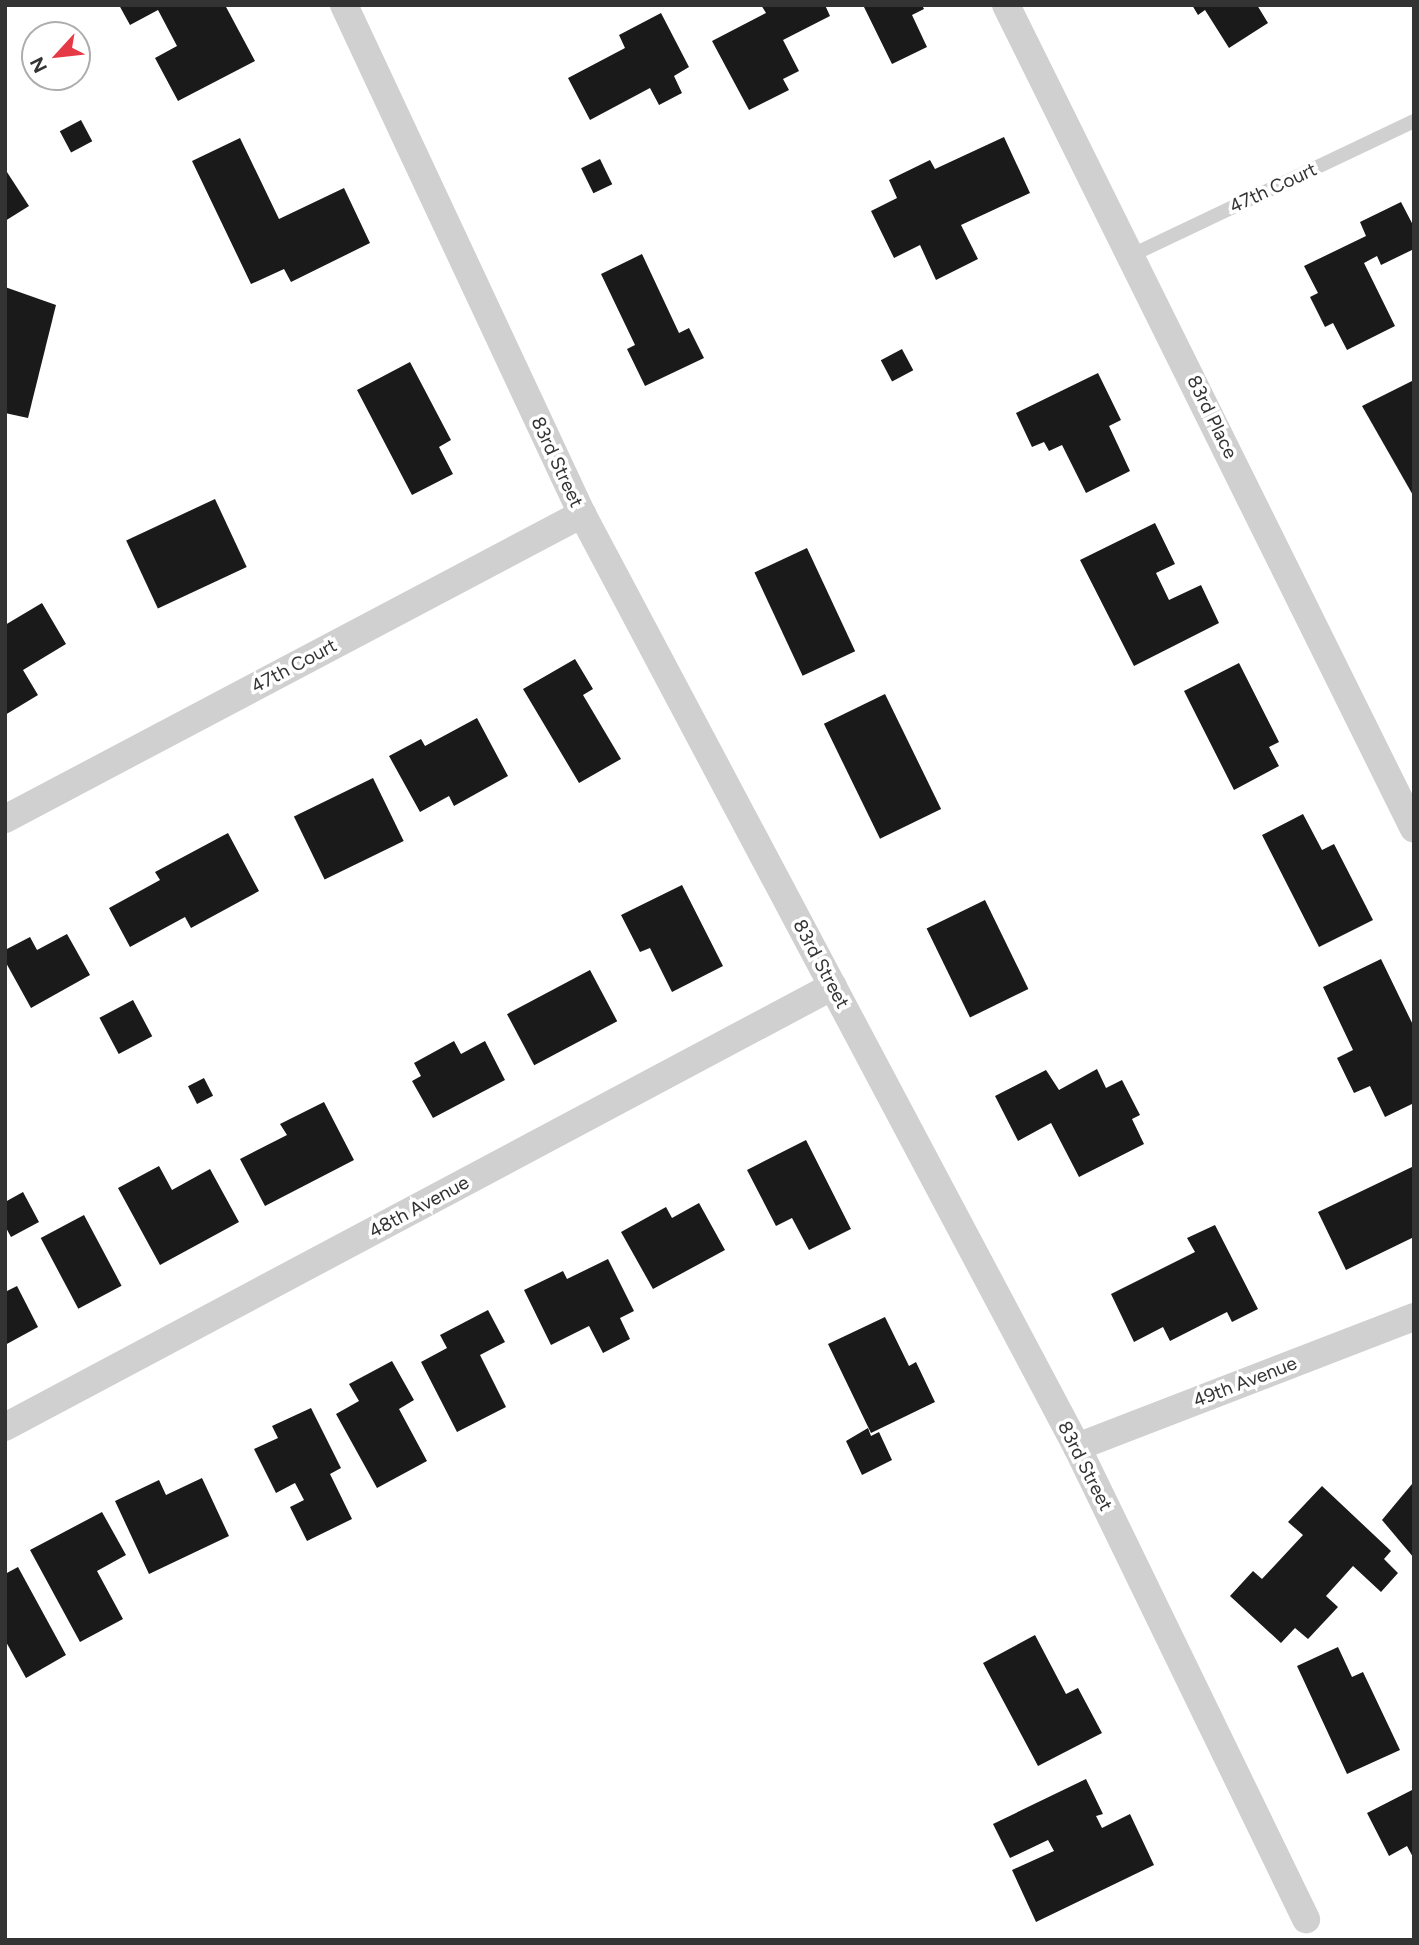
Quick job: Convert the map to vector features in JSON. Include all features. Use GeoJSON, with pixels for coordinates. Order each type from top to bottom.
{"type":"FeatureCollection","features":[{"type":"Feature","properties":{"kind":"street","name":"83rd Street"},"geometry":{"type":"LineString","coordinates":[[344,5],[582,514],[1077,1447],[1307,1919]]}},
{"type":"Feature","properties":{"kind":"street","name":"83rd Place"},"geometry":{"type":"LineString","coordinates":[[1006,5],[1414,829]]}},
{"type":"Feature","properties":{"kind":"street","name":"47th Court"},"geometry":{"type":"LineString","coordinates":[[5,819],[582,514]]}},
{"type":"Feature","properties":{"kind":"street","name":"48th Avenue"},"geometry":{"type":"LineString","coordinates":[[5,1427],[833,986]]}},
{"type":"Feature","properties":{"kind":"street","name":"49th Avenue"},"geometry":{"type":"LineString","coordinates":[[1077,1447],[1414,1317]]}},
{"type":"Feature","properties":{"kind":"lane","name":"47th Court"},"geometry":{"type":"LineString","coordinates":[[1132,255],[1414,121]]}},
{"type":"Feature","properties":{"kind":"building"},"geometry":{"type":"Polygon","coordinates":[[[119,5],[225,5],[255,61],[178,101],[155,58],[177,46],[158,10],[130,25],[119,5]]]}},
{"type":"Feature","properties":{"kind":"building"},"geometry":{"type":"Polygon","coordinates":[[[761,5],[825,5],[830,16],[783,40],[799,71],[783,79],[789,90],[749,110],[712,41],[766,13],[761,5]]]}},
{"type":"Feature","properties":{"kind":"building"},"geometry":{"type":"Polygon","coordinates":[[[863,5],[922,5],[924,9],[912,15],[927,47],[892,64],[863,5]]]}},
{"type":"Feature","properties":{"kind":"building"},"geometry":{"type":"Polygon","coordinates":[[[1192,5],[1257,5],[1268,23],[1229,48],[1205,10],[1198,15],[1192,5]]]}},
{"type":"Feature","properties":{"kind":"building"},"geometry":{"type":"Polygon","coordinates":[[[661,13],[689,67],[674,76],[682,93],[659,105],[650,88],[590,120],[568,78],[625,48],[619,35],[661,13]]]}},
{"type":"Feature","properties":{"kind":"building"},"geometry":{"type":"Polygon","coordinates":[[[81,120],[92,141],[71,152],[60,131],[81,120]]]}},
{"type":"Feature","properties":{"kind":"building"},"geometry":{"type":"Polygon","coordinates":[[[1004,137],[1030,193],[961,225],[978,259],[936,280],[920,245],[894,258],[871,211],[897,198],[889,180],[930,160],[935,169],[1004,137]]]}},
{"type":"Feature","properties":{"kind":"building"},"geometry":{"type":"Polygon","coordinates":[[[240,138],[279,219],[344,188],[370,243],[291,282],[284,269],[251,284],[192,161],[240,138]]]}},
{"type":"Feature","properties":{"kind":"building"},"geometry":{"type":"Polygon","coordinates":[[[600,159],[612,184],[593,193],[581,168],[600,159]]]}},
{"type":"Feature","properties":{"kind":"building"},"geometry":{"type":"Polygon","coordinates":[[[5,169],[29,206],[5,221],[5,169]]]}},
{"type":"Feature","properties":{"kind":"building"},"geometry":{"type":"Polygon","coordinates":[[[1401,202],[1414,227],[1414,249],[1381,265],[1377,256],[1364,263],[1395,326],[1347,350],[1333,323],[1325,327],[1310,297],[1318,293],[1304,266],[1366,236],[1360,222],[1401,202]]]}},
{"type":"Feature","properties":{"kind":"building"},"geometry":{"type":"Polygon","coordinates":[[[642,254],[679,333],[689,328],[704,358],[645,386],[627,349],[635,345],[601,274],[642,254]]]}},
{"type":"Feature","properties":{"kind":"building"},"geometry":{"type":"Polygon","coordinates":[[[5,287],[56,305],[28,418],[5,413],[5,287]]]}},
{"type":"Feature","properties":{"kind":"building"},"geometry":{"type":"Polygon","coordinates":[[[902,349],[913,370],[892,381],[881,360],[902,349]]]}},
{"type":"Feature","properties":{"kind":"building"},"geometry":{"type":"Polygon","coordinates":[[[410,362],[451,440],[439,447],[453,474],[412,495],[357,390],[410,362]]]}},
{"type":"Feature","properties":{"kind":"building"},"geometry":{"type":"Polygon","coordinates":[[[1098,373],[1121,420],[1109,426],[1130,471],[1086,493],[1062,445],[1049,451],[1044,442],[1032,447],[1016,413],[1098,373]]]}},
{"type":"Feature","properties":{"kind":"building"},"geometry":{"type":"Polygon","coordinates":[[[1414,380],[1414,497],[1362,406],[1414,380]]]}},
{"type":"Feature","properties":{"kind":"building"},"geometry":{"type":"Polygon","coordinates":[[[215,499],[247,567],[158,608],[126,540],[215,499]]]}},
{"type":"Feature","properties":{"kind":"building"},"geometry":{"type":"Polygon","coordinates":[[[1155,523],[1175,564],[1156,573],[1169,600],[1201,585],[1219,623],[1134,666],[1080,560],[1155,523]]]}},
{"type":"Feature","properties":{"kind":"building"},"geometry":{"type":"Polygon","coordinates":[[[807,548],[855,651],[803,676],[754,573],[807,548]]]}},
{"type":"Feature","properties":{"kind":"building"},"geometry":{"type":"Polygon","coordinates":[[[42,603],[66,644],[23,670],[38,695],[5,715],[5,625],[42,603]]]}},
{"type":"Feature","properties":{"kind":"building"},"geometry":{"type":"Polygon","coordinates":[[[575,659],[593,689],[583,695],[621,759],[579,783],[523,689],[575,659]]]}},
{"type":"Feature","properties":{"kind":"building"},"geometry":{"type":"Polygon","coordinates":[[[1239,663],[1279,742],[1269,747],[1279,766],[1234,790],[1184,691],[1239,663]]]}},
{"type":"Feature","properties":{"kind":"building"},"geometry":{"type":"Polygon","coordinates":[[[885,694],[941,809],[880,839],[824,724],[885,694]]]}},
{"type":"Feature","properties":{"kind":"building"},"geometry":{"type":"Polygon","coordinates":[[[477,718],[508,776],[454,806],[449,796],[420,812],[389,756],[421,739],[425,746],[477,718]]]}},
{"type":"Feature","properties":{"kind":"building"},"geometry":{"type":"Polygon","coordinates":[[[373,778],[404,841],[325,879],[294,817],[373,778]]]}},
{"type":"Feature","properties":{"kind":"building"},"geometry":{"type":"Polygon","coordinates":[[[1303,814],[1322,850],[1334,844],[1373,920],[1319,947],[1262,835],[1303,814]]]}},
{"type":"Feature","properties":{"kind":"building"},"geometry":{"type":"Polygon","coordinates":[[[228,833],[259,891],[191,928],[185,917],[130,947],[109,908],[160,880],[155,872],[228,833]]]}},
{"type":"Feature","properties":{"kind":"building"},"geometry":{"type":"Polygon","coordinates":[[[682,885],[723,966],[672,992],[650,948],[640,952],[621,915],[682,885]]]}},
{"type":"Feature","properties":{"kind":"building"},"geometry":{"type":"Polygon","coordinates":[[[985,900],[1028,989],[970,1017],[927,928],[985,900]]]}},
{"type":"Feature","properties":{"kind":"building"},"geometry":{"type":"Polygon","coordinates":[[[67,934],[90,975],[31,1008],[5,961],[5,950],[30,937],[37,950],[67,934]]]}},
{"type":"Feature","properties":{"kind":"building"},"geometry":{"type":"Polygon","coordinates":[[[1381,959],[1414,1027],[1414,1103],[1385,1117],[1370,1086],[1354,1093],[1337,1058],[1353,1050],[1323,987],[1381,959]]]}},
{"type":"Feature","properties":{"kind":"building"},"geometry":{"type":"Polygon","coordinates":[[[590,970],[617,1021],[534,1065],[507,1014],[590,970]]]}},
{"type":"Feature","properties":{"kind":"building"},"geometry":{"type":"Polygon","coordinates":[[[133,1000],[152,1036],[119,1054],[99,1018],[133,1000]]]}},
{"type":"Feature","properties":{"kind":"building"},"geometry":{"type":"Polygon","coordinates":[[[454,1041],[461,1054],[485,1041],[505,1080],[433,1118],[412,1081],[421,1076],[414,1063],[454,1041]]]}},
{"type":"Feature","properties":{"kind":"building"},"geometry":{"type":"Polygon","coordinates":[[[1097,1069],[1106,1088],[1122,1080],[1140,1115],[1132,1119],[1144,1144],[1079,1177],[1051,1123],[1018,1141],[995,1096],[1046,1070],[1059,1090],[1097,1069]]]}},
{"type":"Feature","properties":{"kind":"building"},"geometry":{"type":"Polygon","coordinates":[[[204,1078],[213,1096],[197,1104],[188,1086],[204,1078]]]}},
{"type":"Feature","properties":{"kind":"building"},"geometry":{"type":"Polygon","coordinates":[[[324,1102],[354,1160],[265,1206],[240,1159],[287,1135],[280,1124],[324,1102]]]}},
{"type":"Feature","properties":{"kind":"building"},"geometry":{"type":"Polygon","coordinates":[[[806,1140],[851,1229],[809,1250],[792,1218],[776,1226],[747,1170],[806,1140]]]}},
{"type":"Feature","properties":{"kind":"building"},"geometry":{"type":"Polygon","coordinates":[[[159,1166],[172,1190],[210,1169],[239,1222],[160,1265],[118,1188],[159,1166]]]}},
{"type":"Feature","properties":{"kind":"building"},"geometry":{"type":"Polygon","coordinates":[[[1414,1166],[1414,1237],[1346,1270],[1318,1212],[1414,1166]]]}},
{"type":"Feature","properties":{"kind":"building"},"geometry":{"type":"Polygon","coordinates":[[[23,1192],[39,1222],[11,1237],[5,1226],[5,1202],[23,1192]]]}},
{"type":"Feature","properties":{"kind":"building"},"geometry":{"type":"Polygon","coordinates":[[[699,1203],[725,1250],[653,1289],[621,1232],[666,1207],[672,1218],[699,1203]]]}},
{"type":"Feature","properties":{"kind":"building"},"geometry":{"type":"Polygon","coordinates":[[[84,1215],[122,1286],[78,1309],[41,1238],[84,1215]]]}},
{"type":"Feature","properties":{"kind":"building"},"geometry":{"type":"Polygon","coordinates":[[[1215,1225],[1258,1309],[1232,1322],[1227,1312],[1170,1341],[1163,1327],[1134,1342],[1111,1294],[1195,1252],[1187,1238],[1215,1225]]]}},
{"type":"Feature","properties":{"kind":"building"},"geometry":{"type":"Polygon","coordinates":[[[608,1259],[634,1311],[620,1318],[630,1339],[603,1353],[589,1326],[551,1345],[524,1290],[563,1271],[567,1279],[608,1259]]]}},
{"type":"Feature","properties":{"kind":"building"},"geometry":{"type":"Polygon","coordinates":[[[17,1286],[38,1327],[5,1345],[5,1292],[17,1286]]]}},
{"type":"Feature","properties":{"kind":"building"},"geometry":{"type":"Polygon","coordinates":[[[488,1310],[505,1342],[480,1355],[506,1407],[457,1432],[421,1362],[447,1348],[440,1335],[488,1310]]]}},
{"type":"Feature","properties":{"kind":"building"},"geometry":{"type":"Polygon","coordinates":[[[885,1317],[909,1366],[916,1362],[935,1402],[871,1433],[828,1344],[885,1317]]]}},
{"type":"Feature","properties":{"kind":"building"},"geometry":{"type":"Polygon","coordinates":[[[392,1361],[414,1400],[399,1409],[427,1461],[377,1488],[336,1414],[359,1401],[349,1384],[392,1361]]]}},
{"type":"Feature","properties":{"kind":"building"},"geometry":{"type":"Polygon","coordinates":[[[311,1408],[341,1468],[330,1474],[352,1519],[307,1541],[290,1507],[304,1500],[295,1483],[276,1493],[254,1449],[278,1438],[272,1426],[311,1408]]]}},
{"type":"Feature","properties":{"kind":"building"},"geometry":{"type":"Polygon","coordinates":[[[868,1428],[871,1436],[879,1432],[892,1460],[862,1475],[846,1441],[868,1428]]]}},
{"type":"Feature","properties":{"kind":"building"},"geometry":{"type":"Polygon","coordinates":[[[202,1478],[229,1536],[149,1574],[115,1501],[159,1480],[166,1495],[202,1478]]]}},
{"type":"Feature","properties":{"kind":"building"},"geometry":{"type":"Polygon","coordinates":[[[1412,1484],[1414,1486],[1414,1558],[1382,1520],[1412,1484]]]}},
{"type":"Feature","properties":{"kind":"building"},"geometry":{"type":"Polygon","coordinates":[[[1322,1486],[1391,1551],[1384,1559],[1398,1573],[1381,1592],[1353,1566],[1326,1596],[1338,1607],[1308,1639],[1295,1628],[1281,1643],[1230,1596],[1253,1571],[1262,1579],[1303,1535],[1288,1522],[1322,1486]]]}},
{"type":"Feature","properties":{"kind":"building"},"geometry":{"type":"Polygon","coordinates":[[[102,1512],[126,1555],[97,1571],[123,1619],[80,1642],[30,1550],[102,1512]]]}},
{"type":"Feature","properties":{"kind":"building"},"geometry":{"type":"Polygon","coordinates":[[[18,1567],[66,1655],[26,1678],[5,1640],[5,1574],[18,1567]]]}},
{"type":"Feature","properties":{"kind":"building"},"geometry":{"type":"Polygon","coordinates":[[[1035,1635],[1066,1694],[1078,1688],[1102,1733],[1038,1766],[983,1663],[1035,1635]]]}},
{"type":"Feature","properties":{"kind":"building"},"geometry":{"type":"Polygon","coordinates":[[[1338,1647],[1352,1677],[1363,1672],[1400,1750],[1347,1774],[1297,1666],[1338,1647]]]}},
{"type":"Feature","properties":{"kind":"building"},"geometry":{"type":"Polygon","coordinates":[[[1086,1779],[1103,1814],[1096,1816],[1102,1828],[1130,1814],[1154,1865],[1036,1922],[1012,1870],[1054,1851],[1048,1840],[1010,1858],[993,1824],[1086,1779]]]}},
{"type":"Feature","properties":{"kind":"building"},"geometry":{"type":"Polygon","coordinates":[[[1414,1789],[1414,1859],[1407,1846],[1389,1856],[1367,1813],[1414,1789]]]}}]}
